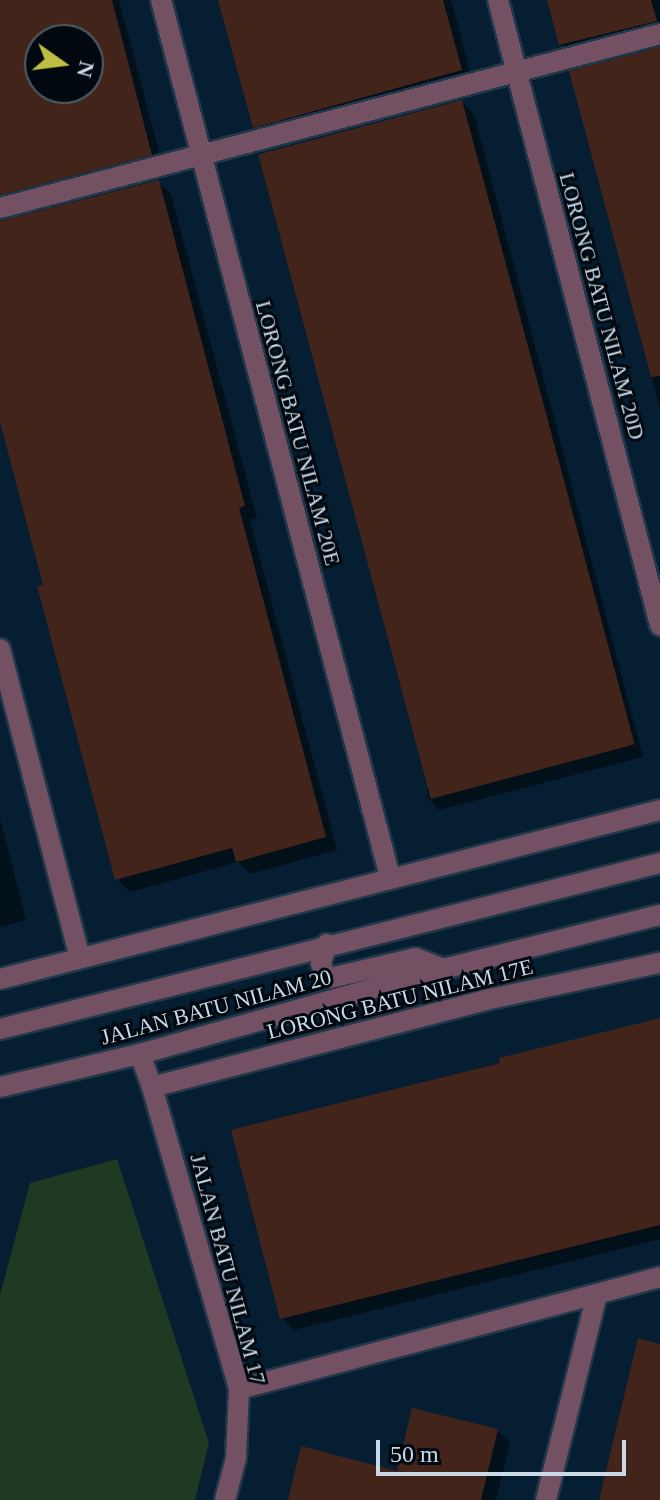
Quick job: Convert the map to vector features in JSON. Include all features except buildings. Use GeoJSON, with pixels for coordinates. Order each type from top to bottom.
{"type":"FeatureCollection","features":[{"type":"Feature","properties":{"kind":"street","name":"LORONG BATU NILAM 20E"},"geometry":{"type":"LineString","coordinates":[[161,0],[390,877]]}},
{"type":"Feature","properties":{"kind":"street","name":"LORONG BATU NILAM 20D"},"geometry":{"type":"LineString","coordinates":[[498,0],[660,625]]}},
{"type":"Feature","properties":{"kind":"street"},"geometry":{"type":"LineString","coordinates":[[0,208],[660,34]]}},
{"type":"Feature","properties":{"kind":"street"},"geometry":{"type":"LineString","coordinates":[[0,649],[80,958]]}},
{"type":"Feature","properties":{"kind":"street"},"geometry":{"type":"LineString","coordinates":[[0,979],[660,810]]}},
{"type":"Feature","properties":{"kind":"street","name":"JALAN BATU NILAM 20"},"geometry":{"type":"LineString","coordinates":[[0,1029],[327,944],[660,863]]}},
{"type":"Feature","properties":{"kind":"street","name":"JALAN BATU NILAM 20"},"geometry":{"type":"LineString","coordinates":[[0,1087],[140,1054],[443,969],[660,915]]}},
{"type":"Feature","properties":{"kind":"street","name":"JALAN BATU NILAM 20"},"geometry":{"type":"LineString","coordinates":[[327,944],[321,963],[323,972],[330,978],[416,958],[443,969]]}},
{"type":"Feature","properties":{"kind":"street","name":"LORONG BATU NILAM 17E"},"geometry":{"type":"LineString","coordinates":[[152,1087],[490,999],[660,963]]}},
{"type":"Feature","properties":{"kind":"street","name":"JALAN BATU NILAM 17"},"geometry":{"type":"LineString","coordinates":[[140,1054],[239,1389],[236,1458],[225,1500]]}},
{"type":"Feature","properties":{"kind":"street"},"geometry":{"type":"LineString","coordinates":[[239,1389],[660,1277]]}},
{"type":"Feature","properties":{"kind":"street"},"geometry":{"type":"LineString","coordinates":[[546,1500],[597,1294]]}},
{"type":"Feature","properties":{"kind":"green space"},"geometry":{"type":"Polygon","coordinates":[[[117,1159],[209,1443],[195,1500],[0,1500],[0,1295],[30,1183],[117,1159]]]}}]}
